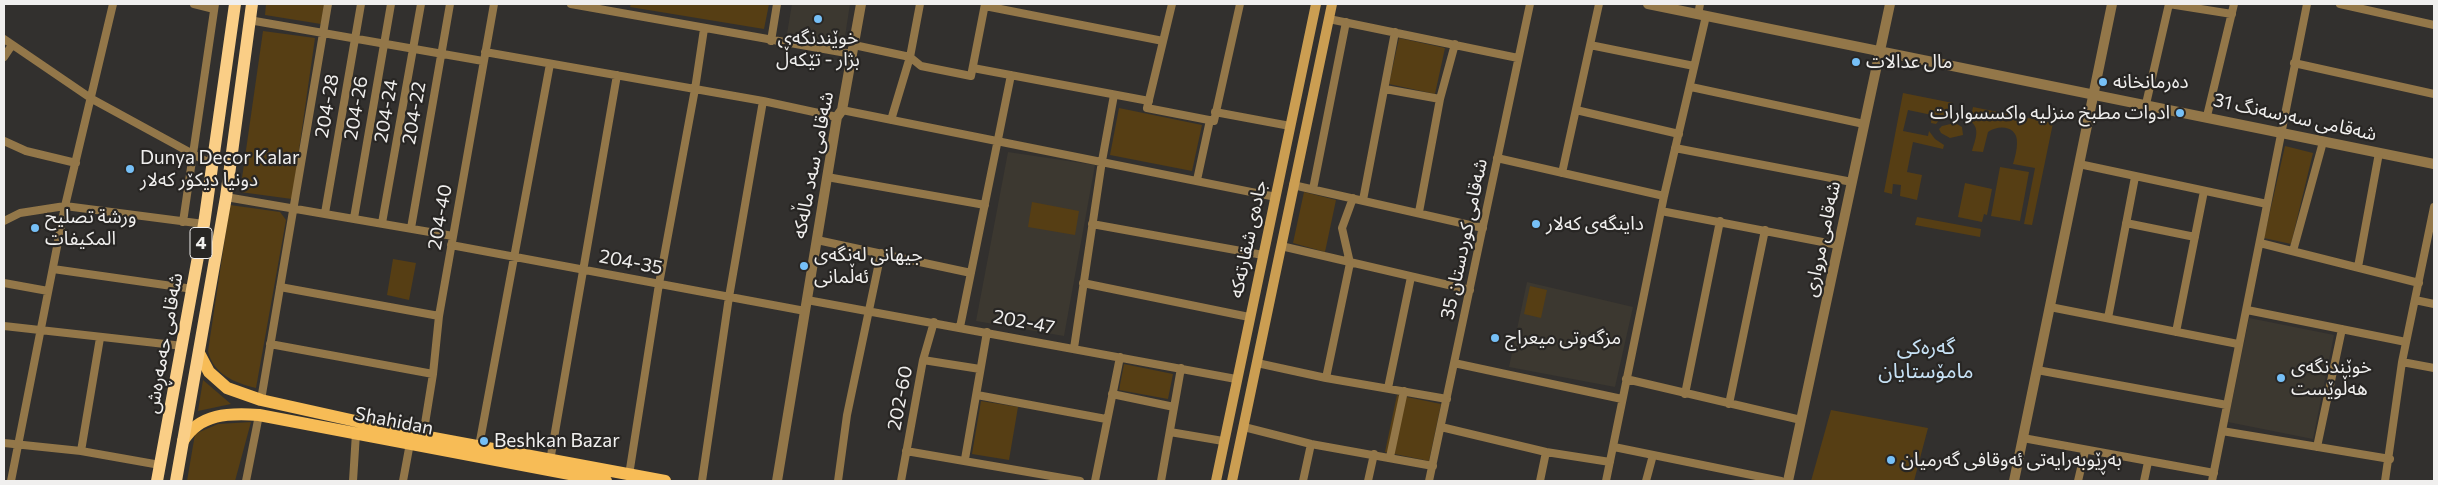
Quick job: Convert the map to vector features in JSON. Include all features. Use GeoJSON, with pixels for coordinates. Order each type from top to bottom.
{"type":"FeatureCollection","features":[{"type":"Feature","properties":{"kind":"highway","name":"شەقامی حەمەڕەش"},"geometry":{"type":"LineString","coordinates":[[157,481],[204,224],[235,4]]}},
{"type":"Feature","properties":{"kind":"highway","name":"شەقامی حەمەڕەش"},"geometry":{"type":"LineString","coordinates":[[176,481],[226,197],[252,4]]}},
{"type":"Feature","properties":{"kind":"main road","name":"جادەی شقارتەکە"},"geometry":{"type":"LineString","coordinates":[[1216,481],[1236,378],[1316,4]]}},
{"type":"Feature","properties":{"kind":"main road","name":"جادەی شقارتەکە"},"geometry":{"type":"LineString","coordinates":[[1232,481],[1332,4]]}},
{"type":"Feature","properties":{"kind":"main road"},"geometry":{"type":"LineString","coordinates":[[1287,145],[1302,146]]}},
{"type":"Feature","properties":{"kind":"main road"},"geometry":{"type":"LineString","coordinates":[[199,353],[210,372],[227,388],[328,421],[423,436],[665,481]]}},
{"type":"Feature","properties":{"kind":"main road","name":"Shahidan"},"geometry":{"type":"LineString","coordinates":[[183,441],[190,430],[200,422],[223,414],[328,421],[356,433],[606,481]]}},
{"type":"Feature","properties":{"kind":"street"},"geometry":{"type":"LineString","coordinates":[[11,481],[65,206],[113,4]]}},
{"type":"Feature","properties":{"kind":"street"},"geometry":{"type":"LineString","coordinates":[[183,222],[215,6],[194,4]]}},
{"type":"Feature","properties":{"kind":"street"},"geometry":{"type":"LineString","coordinates":[[261,400],[328,4]]}},
{"type":"Feature","properties":{"kind":"street","name":"204-28"},"geometry":{"type":"LineString","coordinates":[[325,214],[361,4]]}},
{"type":"Feature","properties":{"kind":"street","name":"204-26"},"geometry":{"type":"LineString","coordinates":[[354,218],[391,4]]}},
{"type":"Feature","properties":{"kind":"street","name":"204-24"},"geometry":{"type":"LineString","coordinates":[[382,223],[421,4]]}},
{"type":"Feature","properties":{"kind":"street","name":"204-22"},"geometry":{"type":"LineString","coordinates":[[411,228],[450,4]]}},
{"type":"Feature","properties":{"kind":"street","name":"204-40"},"geometry":{"type":"LineString","coordinates":[[423,436],[433,374],[439,316],[494,4]]}},
{"type":"Feature","properties":{"kind":"street"},"geometry":{"type":"LineString","coordinates":[[571,4],[620,8],[704,29],[771,41],[910,57],[921,66],[971,76],[985,5],[1163,41]]}},
{"type":"Feature","properties":{"kind":"street"},"geometry":{"type":"LineString","coordinates":[[771,41],[777,4]]}},
{"type":"Feature","properties":{"kind":"street","name":"شەقامی سەد ماڵەکە"},"geometry":{"type":"LineString","coordinates":[[777,481],[827,177],[861,4]]}},
{"type":"Feature","properties":{"kind":"street"},"geometry":{"type":"LineString","coordinates":[[891,120],[910,57],[920,4]]}},
{"type":"Feature","properties":{"kind":"street"},"geometry":{"type":"LineString","coordinates":[[1172,4],[1147,108],[1214,121],[1240,4]]}},
{"type":"Feature","properties":{"kind":"street","name":"شەقامی کوردستان 35"},"geometry":{"type":"LineString","coordinates":[[1429,481],[1530,4]]}},
{"type":"Feature","properties":{"kind":"street"},"geometry":{"type":"LineString","coordinates":[[1562,173],[1599,4]]}},
{"type":"Feature","properties":{"kind":"street","name":"شەقامی سەرسەنگ 31"},"geometry":{"type":"LineString","coordinates":[[1648,4],[2207,116],[2282,134],[2434,164]]}},
{"type":"Feature","properties":{"kind":"street"},"geometry":{"type":"LineString","coordinates":[[1606,481],[1664,196],[1691,87],[1702,16],[1700,4]]}},
{"type":"Feature","properties":{"kind":"street","name":"شەقامی مرواری"},"geometry":{"type":"LineString","coordinates":[[1788,481],[1890,4]]}},
{"type":"Feature","properties":{"kind":"street"},"geometry":{"type":"LineString","coordinates":[[2014,481],[2112,4]]}},
{"type":"Feature","properties":{"kind":"street"},"geometry":{"type":"LineString","coordinates":[[2146,104],[2169,4],[2232,14]]}},
{"type":"Feature","properties":{"kind":"street"},"geometry":{"type":"LineString","coordinates":[[2207,116],[2234,4]]}},
{"type":"Feature","properties":{"kind":"street"},"geometry":{"type":"LineString","coordinates":[[2212,481],[2307,4]]}},
{"type":"Feature","properties":{"kind":"street"},"geometry":{"type":"LineString","coordinates":[[2340,4],[2434,25]]}},
{"type":"Feature","properties":{"kind":"street"},"geometry":{"type":"LineString","coordinates":[[1329,19],[1518,58]]}},
{"type":"Feature","properties":{"kind":"street"},"geometry":{"type":"LineString","coordinates":[[249,20],[483,61]]}},
{"type":"Feature","properties":{"kind":"street"},"geometry":{"type":"LineString","coordinates":[[1313,189],[1346,22]]}},
{"type":"Feature","properties":{"kind":"street"},"geometry":{"type":"LineString","coordinates":[[629,475],[659,284],[695,89],[704,29]]}},
{"type":"Feature","properties":{"kind":"street"},"geometry":{"type":"LineString","coordinates":[[1364,200],[1395,32]]}},
{"type":"Feature","properties":{"kind":"street"},"geometry":{"type":"LineString","coordinates":[[4,39],[92,98],[193,152],[213,165]]}},
{"type":"Feature","properties":{"kind":"street"},"geometry":{"type":"LineString","coordinates":[[1419,212],[1440,99],[1454,44]]}},
{"type":"Feature","properties":{"kind":"street"},"geometry":{"type":"LineString","coordinates":[[4,57],[12,45]]}},
{"type":"Feature","properties":{"kind":"street"},"geometry":{"type":"LineString","coordinates":[[1590,46],[1694,66]]}},
{"type":"Feature","properties":{"kind":"street"},"geometry":{"type":"LineString","coordinates":[[485,52],[763,101],[891,120],[1276,197]]}},
{"type":"Feature","properties":{"kind":"street"},"geometry":{"type":"LineString","coordinates":[[2294,63],[2434,94]]}},
{"type":"Feature","properties":{"kind":"street"},"geometry":{"type":"LineString","coordinates":[[479,446],[550,64]]}},
{"type":"Feature","properties":{"kind":"street"},"geometry":{"type":"LineString","coordinates":[[973,68],[1149,101]]}},
{"type":"Feature","properties":{"kind":"street"},"geometry":{"type":"LineString","coordinates":[[550,461],[582,270],[618,75]]}},
{"type":"Feature","properties":{"kind":"street"},"geometry":{"type":"LineString","coordinates":[[960,327],[1011,75]]}},
{"type":"Feature","properties":{"kind":"street"},"geometry":{"type":"LineString","coordinates":[[1691,87],[1864,124]]}},
{"type":"Feature","properties":{"kind":"street"},"geometry":{"type":"LineString","coordinates":[[1385,89],[1440,99]]}},
{"type":"Feature","properties":{"kind":"street"},"geometry":{"type":"LineString","coordinates":[[1074,348],[1092,224],[1114,95]]}},
{"type":"Feature","properties":{"kind":"street"},"geometry":{"type":"LineString","coordinates":[[702,481],[729,297],[763,101]]}},
{"type":"Feature","properties":{"kind":"street"},"geometry":{"type":"LineString","coordinates":[[1576,110],[1679,134]]}},
{"type":"Feature","properties":{"kind":"street"},"geometry":{"type":"LineString","coordinates":[[1215,112],[1290,126]]}},
{"type":"Feature","properties":{"kind":"street"},"geometry":{"type":"LineString","coordinates":[[1197,180],[1210,120]]}},
{"type":"Feature","properties":{"kind":"street"},"geometry":{"type":"LineString","coordinates":[[4,141],[26,151],[76,163]]}},
{"type":"Feature","properties":{"kind":"street"},"geometry":{"type":"LineString","coordinates":[[2293,250],[2323,142]]}},
{"type":"Feature","properties":{"kind":"street"},"geometry":{"type":"LineString","coordinates":[[1675,148],[1852,182]]}},
{"type":"Feature","properties":{"kind":"street"},"geometry":{"type":"LineString","coordinates":[[2358,267],[2379,153]]}},
{"type":"Feature","properties":{"kind":"street"},"geometry":{"type":"LineString","coordinates":[[1497,158],[1664,196]]}},
{"type":"Feature","properties":{"kind":"street"},"geometry":{"type":"LineString","coordinates":[[2079,164],[2268,204]]}},
{"type":"Feature","properties":{"kind":"street"},"geometry":{"type":"LineString","coordinates":[[827,177],[985,205]]}},
{"type":"Feature","properties":{"kind":"street"},"geometry":{"type":"LineString","coordinates":[[2108,318],[2135,177]]}},
{"type":"Feature","properties":{"kind":"street"},"geometry":{"type":"LineString","coordinates":[[1294,184],[1483,228]]}},
{"type":"Feature","properties":{"kind":"street"},"geometry":{"type":"LineString","coordinates":[[2176,332],[2204,191]]}},
{"type":"Feature","properties":{"kind":"street"},"geometry":{"type":"LineString","coordinates":[[226,197],[453,236]]}},
{"type":"Feature","properties":{"kind":"street"},"geometry":{"type":"LineString","coordinates":[[1326,378],[1350,263],[1342,228],[1353,198]]}},
{"type":"Feature","properties":{"kind":"street"},"geometry":{"type":"LineString","coordinates":[[4,222],[20,213],[65,206],[204,224]]}},
{"type":"Feature","properties":{"kind":"street"},"geometry":{"type":"LineString","coordinates":[[2385,481],[2390,459],[2402,362],[2419,282],[2432,235],[2434,207]]}},
{"type":"Feature","properties":{"kind":"street"},"geometry":{"type":"LineString","coordinates":[[1661,211],[1838,245]]}},
{"type":"Feature","properties":{"kind":"street"},"geometry":{"type":"LineString","coordinates":[[1685,394],[1720,221]]}},
{"type":"Feature","properties":{"kind":"street"},"geometry":{"type":"LineString","coordinates":[[2126,223],[2195,237]]}},
{"type":"Feature","properties":{"kind":"street"},"geometry":{"type":"LineString","coordinates":[[1092,224],[1263,254]]}},
{"type":"Feature","properties":{"kind":"street"},"geometry":{"type":"LineString","coordinates":[[1729,404],[1765,230]]}},
{"type":"Feature","properties":{"kind":"street"},"geometry":{"type":"LineString","coordinates":[[817,240],[971,273]]}},
{"type":"Feature","properties":{"kind":"street"},"geometry":{"type":"LineString","coordinates":[[2260,243],[2419,282]]}},
{"type":"Feature","properties":{"kind":"street","name":"204-35"},"geometry":{"type":"LineString","coordinates":[[451,245],[805,311]]}},
{"type":"Feature","properties":{"kind":"street"},"geometry":{"type":"LineString","coordinates":[[1281,246],[1470,290]]}},
{"type":"Feature","properties":{"kind":"street"},"geometry":{"type":"LineString","coordinates":[[838,481],[847,415],[870,310],[880,252]]}},
{"type":"Feature","properties":{"kind":"street"},"geometry":{"type":"LineString","coordinates":[[53,269],[193,288]]}},
{"type":"Feature","properties":{"kind":"street"},"geometry":{"type":"LineString","coordinates":[[1388,388],[1411,277]]}},
{"type":"Feature","properties":{"kind":"street"},"geometry":{"type":"LineString","coordinates":[[4,283],[48,291]]}},
{"type":"Feature","properties":{"kind":"street"},"geometry":{"type":"LineString","coordinates":[[1083,283],[1249,317]]}},
{"type":"Feature","properties":{"kind":"street"},"geometry":{"type":"LineString","coordinates":[[280,287],[439,316]]}},
{"type":"Feature","properties":{"kind":"street","name":"202-47"},"geometry":{"type":"LineString","coordinates":[[807,300],[1236,378]]}},
{"type":"Feature","properties":{"kind":"street"},"geometry":{"type":"LineString","coordinates":[[2415,300],[2434,304]]}},
{"type":"Feature","properties":{"kind":"street"},"geometry":{"type":"LineString","coordinates":[[2050,307],[2238,344]]}},
{"type":"Feature","properties":{"kind":"street"},"geometry":{"type":"LineString","coordinates":[[2247,310],[2406,342]]}},
{"type":"Feature","properties":{"kind":"street","name":"202-60"},"geometry":{"type":"LineString","coordinates":[[901,481],[923,360],[934,322]]}},
{"type":"Feature","properties":{"kind":"street"},"geometry":{"type":"LineString","coordinates":[[4,326],[183,346]]}},
{"type":"Feature","properties":{"kind":"street"},"geometry":{"type":"LineString","coordinates":[[2317,447],[2342,330]]}},
{"type":"Feature","properties":{"kind":"street"},"geometry":{"type":"LineString","coordinates":[[965,459],[987,332]]}},
{"type":"Feature","properties":{"kind":"street"},"geometry":{"type":"LineString","coordinates":[[81,452],[100,338]]}},
{"type":"Feature","properties":{"kind":"street"},"geometry":{"type":"LineString","coordinates":[[270,344],[433,374]]}},
{"type":"Feature","properties":{"kind":"street"},"geometry":{"type":"LineString","coordinates":[[1095,481],[1120,357]]}},
{"type":"Feature","properties":{"kind":"street"},"geometry":{"type":"LineString","coordinates":[[923,360],[980,369]]}},
{"type":"Feature","properties":{"kind":"street"},"geometry":{"type":"LineString","coordinates":[[2402,362],[2434,368]]}},
{"type":"Feature","properties":{"kind":"street"},"geometry":{"type":"LineString","coordinates":[[1258,363],[1326,378],[1447,399]]}},
{"type":"Feature","properties":{"kind":"street"},"geometry":{"type":"LineString","coordinates":[[1454,363],[1622,399]]}},
{"type":"Feature","properties":{"kind":"street"},"geometry":{"type":"LineString","coordinates":[[1161,481],[1181,368]]}},
{"type":"Feature","properties":{"kind":"street"},"geometry":{"type":"LineString","coordinates":[[2037,370],[2227,405]]}},
{"type":"Feature","properties":{"kind":"street"},"geometry":{"type":"LineString","coordinates":[[1626,379],[1801,420]]}},
{"type":"Feature","properties":{"kind":"street"},"geometry":{"type":"LineString","coordinates":[[1390,457],[1404,391]]}},
{"type":"Feature","properties":{"kind":"street"},"geometry":{"type":"LineString","coordinates":[[1112,394],[1174,407]]}},
{"type":"Feature","properties":{"kind":"street"},"geometry":{"type":"LineString","coordinates":[[977,395],[1106,419]]}},
{"type":"Feature","properties":{"kind":"street"},"geometry":{"type":"LineString","coordinates":[[246,481],[259,415]]}},
{"type":"Feature","properties":{"kind":"street"},"geometry":{"type":"LineString","coordinates":[[1244,427],[1311,444],[1432,466]]}},
{"type":"Feature","properties":{"kind":"street"},"geometry":{"type":"LineString","coordinates":[[1441,427],[1546,452],[1610,462]]}},
{"type":"Feature","properties":{"kind":"street"},"geometry":{"type":"LineString","coordinates":[[2222,431],[2390,459]]}},
{"type":"Feature","properties":{"kind":"street"},"geometry":{"type":"LineString","coordinates":[[1170,432],[1224,441]]}},
{"type":"Feature","properties":{"kind":"street"},"geometry":{"type":"LineString","coordinates":[[353,481],[356,433]]}},
{"type":"Feature","properties":{"kind":"street"},"geometry":{"type":"LineString","coordinates":[[2023,438],[2214,473]]}},
{"type":"Feature","properties":{"kind":"street"},"geometry":{"type":"LineString","coordinates":[[4,443],[81,452],[160,465]]}},
{"type":"Feature","properties":{"kind":"street"},"geometry":{"type":"LineString","coordinates":[[403,481],[410,443]]}},
{"type":"Feature","properties":{"kind":"street"},"geometry":{"type":"LineString","coordinates":[[1303,481],[1311,444]]}},
{"type":"Feature","properties":{"kind":"street"},"geometry":{"type":"LineString","coordinates":[[1614,447],[1781,481]]}},
{"type":"Feature","properties":{"kind":"street"},"geometry":{"type":"LineString","coordinates":[[906,451],[965,459],[1080,481]]}},
{"type":"Feature","properties":{"kind":"street"},"geometry":{"type":"LineString","coordinates":[[2078,481],[2086,451]]}},
{"type":"Feature","properties":{"kind":"street"},"geometry":{"type":"LineString","coordinates":[[1540,481],[1546,452]]}},
{"type":"Feature","properties":{"kind":"street"},"geometry":{"type":"LineString","coordinates":[[1368,481],[1374,454]]}},
{"type":"Feature","properties":{"kind":"street"},"geometry":{"type":"LineString","coordinates":[[1646,481],[1653,455]]}},
{"type":"Feature","properties":{"kind":"street"},"geometry":{"type":"LineString","coordinates":[[2144,481],[2148,462]]}},
{"type":"Feature","properties":{"kind":"shaded area"},"geometry":{"type":"Polygon","coordinates":[[[266,4],[324,4],[321,24],[265,15],[266,4]]]}},
{"type":"Feature","properties":{"kind":"shaded area"},"geometry":{"type":"Polygon","coordinates":[[[631,4],[769,4],[764,29],[630,7],[631,4]]]}},
{"type":"Feature","properties":{"kind":"shaded area","name":"خوێندنگەی بژار - تێکەڵ"},"geometry":{"type":"Polygon","coordinates":[[[792,4],[850,4],[844,43],[787,34],[792,4]]]}},
{"type":"Feature","properties":{"kind":"shaded area"},"geometry":{"type":"Polygon","coordinates":[[[263,31],[315,38],[292,199],[240,192],[263,31]]]}},
{"type":"Feature","properties":{"kind":"shaded area"},"geometry":{"type":"Polygon","coordinates":[[[1399,38],[1445,48],[1435,94],[1389,84],[1399,38]]]}},
{"type":"Feature","properties":{"kind":"shaded area"},"geometry":{"type":"Polygon","coordinates":[[[1903,93],[1953,103],[1951,116],[1940,119],[1936,124],[1931,123],[1932,115],[1908,110],[1903,131],[1928,136],[1929,131],[1935,139],[1944,145],[1943,149],[1913,142],[1907,172],[1922,175],[1917,200],[1900,196],[1901,185],[1893,184],[1892,194],[1884,192],[1903,93]]]}},
{"type":"Feature","properties":{"kind":"shaded area"},"geometry":{"type":"Polygon","coordinates":[[[1973,107],[2053,123],[2032,225],[2024,224],[2035,168],[2013,164],[2017,148],[2016,137],[2007,128],[1992,129],[1988,132],[1983,152],[1972,151],[1976,134],[1975,127],[1970,121],[1973,107]]]}},
{"type":"Feature","properties":{"kind":"shaded area"},"geometry":{"type":"Polygon","coordinates":[[[1119,108],[1202,125],[1192,171],[1110,155],[1119,108]]]}},
{"type":"Feature","properties":{"kind":"shaded area"},"geometry":{"type":"Polygon","coordinates":[[[1955,123],[1962,127],[1963,135],[1950,138],[1941,133],[1939,129],[1942,126],[1955,123]]]}},
{"type":"Feature","properties":{"kind":"shaded area"},"geometry":{"type":"Polygon","coordinates":[[[2285,146],[2313,153],[2291,244],[2264,238],[2285,146]]]}},
{"type":"Feature","properties":{"kind":"shaded area"},"geometry":{"type":"Polygon","coordinates":[[[1008,152],[1095,165],[1064,336],[976,321],[1008,152]]]}},
{"type":"Feature","properties":{"kind":"shaded area"},"geometry":{"type":"Polygon","coordinates":[[[2000,167],[2029,172],[2020,221],[1991,216],[2000,167]]]}},
{"type":"Feature","properties":{"kind":"shaded area"},"geometry":{"type":"Polygon","coordinates":[[[1965,183],[1992,189],[1987,215],[1984,214],[1982,222],[1958,217],[1965,183]]]}},
{"type":"Feature","properties":{"kind":"shaded area"},"geometry":{"type":"Polygon","coordinates":[[[1304,192],[1336,200],[1325,252],[1293,243],[1304,192]]]}},
{"type":"Feature","properties":{"kind":"shaded area"},"geometry":{"type":"Polygon","coordinates":[[[1032,202],[1079,211],[1075,235],[1028,227],[1032,202]]]}},
{"type":"Feature","properties":{"kind":"shaded area"},"geometry":{"type":"Polygon","coordinates":[[[230,205],[280,212],[286,220],[256,388],[226,376],[215,366],[208,351],[230,205]]]}},
{"type":"Feature","properties":{"kind":"shaded area"},"geometry":{"type":"Polygon","coordinates":[[[1917,217],[1981,229],[1980,237],[1915,225],[1917,217]]]}},
{"type":"Feature","properties":{"kind":"shaded area"},"geometry":{"type":"Polygon","coordinates":[[[393,259],[416,263],[409,300],[387,295],[393,259]]]}},
{"type":"Feature","properties":{"kind":"shaded area"},"geometry":{"type":"Polygon","coordinates":[[[1527,282],[1633,307],[1615,387],[1509,367],[1527,282]]]}},
{"type":"Feature","properties":{"kind":"shaded area"},"geometry":{"type":"Polygon","coordinates":[[[1530,286],[1547,290],[1541,318],[1524,314],[1530,286]]]}},
{"type":"Feature","properties":{"kind":"shaded area","name":"خوێندنگەی هەڵوێست"},"geometry":{"type":"Polygon","coordinates":[[[2249,318],[2334,335],[2313,439],[2228,422],[2249,318]]]}},
{"type":"Feature","properties":{"kind":"shaded area"},"geometry":{"type":"Polygon","coordinates":[[[1124,364],[1173,374],[1168,399],[1119,390],[1124,364]]]}},
{"type":"Feature","properties":{"kind":"shaded area"},"geometry":{"type":"Polygon","coordinates":[[[203,380],[231,404],[198,411],[203,380]]]}},
{"type":"Feature","properties":{"kind":"shaded area"},"geometry":{"type":"Polygon","coordinates":[[[1397,395],[1441,404],[1429,461],[1385,452],[1397,395]]]}},
{"type":"Feature","properties":{"kind":"shaded area"},"geometry":{"type":"Polygon","coordinates":[[[981,401],[1018,407],[1009,460],[972,454],[981,401]]]}},
{"type":"Feature","properties":{"kind":"shaded area"},"geometry":{"type":"Polygon","coordinates":[[[1831,410],[1928,428],[1914,481],[1811,481],[1831,410]]]}},
{"type":"Feature","properties":{"kind":"shaded area"},"geometry":{"type":"Polygon","coordinates":[[[251,422],[235,481],[187,481],[195,434],[218,424],[251,422]]]}},
{"type":"Feature","properties":{"kind":"place","name":"خوێندنگەی بژار - تێکەڵ"},"geometry":{"type":"Point","coordinates":[818,19]}},
{"type":"Feature","properties":{"kind":"place","name":"مال عدالات"},"geometry":{"type":"Point","coordinates":[1856,62]}},
{"type":"Feature","properties":{"kind":"place","name":"دەرمانخانە"},"geometry":{"type":"Point","coordinates":[2103,82]}},
{"type":"Feature","properties":{"kind":"place","name":"ادوات مطبخ منزليه واكسسوارات"},"geometry":{"type":"Point","coordinates":[2180,113]}},
{"type":"Feature","properties":{"kind":"place","name":"Dunya Decor Kalar دونیا دیکۆر کەلار"},"geometry":{"type":"Point","coordinates":[130,169]}},
{"type":"Feature","properties":{"kind":"place","name":"داینگەی کەلار"},"geometry":{"type":"Point","coordinates":[1536,224]}},
{"type":"Feature","properties":{"kind":"place","name":"ورشة تصليح المكيفات"},"geometry":{"type":"Point","coordinates":[35,228]}},
{"type":"Feature","properties":{"kind":"place","name":"جیهانی لەنگەی ئەڵمانی"},"geometry":{"type":"Point","coordinates":[804,266]}},
{"type":"Feature","properties":{"kind":"place","name":"مزگەوتی میعراج"},"geometry":{"type":"Point","coordinates":[1495,338]}},
{"type":"Feature","properties":{"kind":"place","name":"خوێندنگەی هەڵوێست"},"geometry":{"type":"Point","coordinates":[2281,378]}},
{"type":"Feature","properties":{"kind":"place","name":"Beshkan Bazar"},"geometry":{"type":"Point","coordinates":[484,441]}},
{"type":"Feature","properties":{"kind":"place","name":"بەڕێوبەرایەتی ئەوقافی گەرمیان"},"geometry":{"type":"Point","coordinates":[1891,460]}},
{"type":"Feature","properties":{"kind":"district","name":"گەرەکی مامۆستایان"},"geometry":{"type":"Point","coordinates":[1926,359]}}]}
